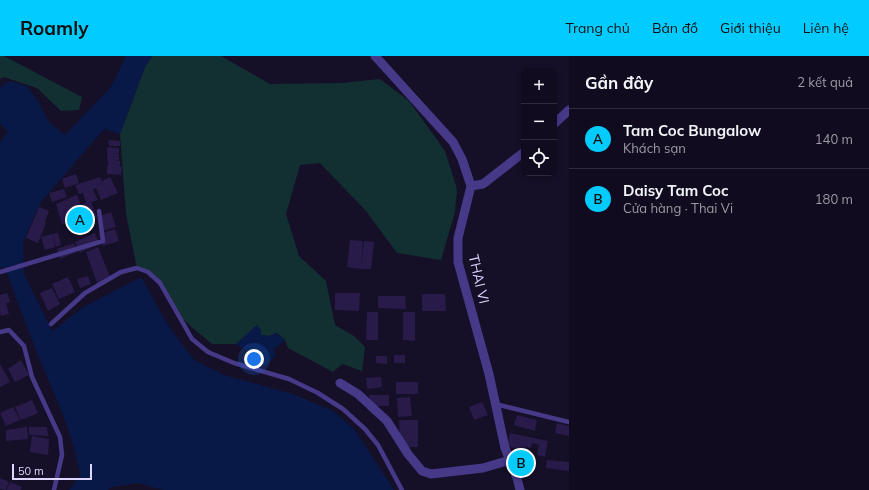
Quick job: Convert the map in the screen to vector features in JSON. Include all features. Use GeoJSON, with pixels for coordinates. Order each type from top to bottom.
{"type":"FeatureCollection","features":[{"type":"Feature","properties":{"kind":"street"},"geometry":{"type":"LineString","coordinates":[[375,56],[453,142],[462,159],[471,186],[483,184],[521,154]]}},
{"type":"Feature","properties":{"kind":"street"},"geometry":{"type":"LineString","coordinates":[[557,121],[569,110]]}},
{"type":"Feature","properties":{"kind":"street","name":"THAI VI"},"geometry":{"type":"LineString","coordinates":[[471,186],[458,238],[458,262],[488,374],[504,448],[510,460],[520,490]]}},
{"type":"Feature","properties":{"kind":"street"},"geometry":{"type":"LineString","coordinates":[[340,384],[358,394],[387,421],[408,454],[422,472],[431,474],[483,468],[510,460]]}},
{"type":"Feature","properties":{"kind":"lane"},"geometry":{"type":"LineString","coordinates":[[0,272],[103,241],[99,211]]}},
{"type":"Feature","properties":{"kind":"lane"},"geometry":{"type":"LineString","coordinates":[[51,324],[86,293],[120,272],[137,268],[148,272],[160,283],[192,339],[208,352],[234,363],[289,379],[318,393],[343,409],[365,429],[378,445],[402,490]]}},
{"type":"Feature","properties":{"kind":"lane"},"geometry":{"type":"LineString","coordinates":[[0,332],[9,330],[24,346],[32,377],[60,437],[62,455],[54,490]]}},
{"type":"Feature","properties":{"kind":"lane"},"geometry":{"type":"LineString","coordinates":[[495,404],[569,422]]}},
{"type":"Feature","properties":{"kind":"green space"},"geometry":{"type":"Polygon","coordinates":[[[0,56],[4,56],[82,97],[79,110],[61,111],[37,88],[4,77],[0,79],[0,56]]]}},
{"type":"Feature","properties":{"kind":"green space"},"geometry":{"type":"Polygon","coordinates":[[[152,56],[221,56],[270,84],[341,83],[380,79],[409,101],[445,151],[457,189],[455,212],[441,260],[397,253],[366,211],[320,163],[300,165],[286,214],[299,256],[326,281],[335,325],[354,336],[365,347],[362,371],[342,364],[333,372],[288,348],[285,340],[277,333],[270,336],[261,335],[257,325],[236,344],[212,344],[178,315],[170,304],[157,280],[146,272],[137,268],[126,214],[120,134],[145,67],[152,56]]]}},
{"type":"Feature","properties":{"kind":"water"},"geometry":{"type":"Polygon","coordinates":[[[126,56],[152,56],[145,67],[120,134],[104,129],[40,203],[23,243],[24,274],[52,331],[84,307],[141,277],[169,327],[194,360],[224,375],[293,394],[333,411],[354,429],[394,490],[163,490],[138,483],[111,487],[108,490],[69,490],[80,476],[69,431],[5,267],[0,268],[0,142],[8,132],[0,123],[0,87],[10,81],[27,86],[38,101],[48,121],[65,135],[111,87],[126,56]]]}},
{"type":"Feature","properties":{"kind":"water"},"geometry":{"type":"Polygon","coordinates":[[[257,325],[261,330],[261,335],[269,336],[276,333],[285,340],[274,349],[275,357],[263,367],[262,353],[246,350],[236,344],[257,325]]]}},
{"type":"Feature","properties":{"kind":"building"},"geometry":{"type":"Polygon","coordinates":[[[108,140],[120,141],[120,146],[109,146],[108,140]]]}},
{"type":"Feature","properties":{"kind":"building"},"geometry":{"type":"Polygon","coordinates":[[[107,147],[119,148],[119,153],[115,154],[119,154],[119,160],[115,160],[120,161],[120,166],[122,167],[121,175],[107,174],[107,147]]]}},
{"type":"Feature","properties":{"kind":"building"},"geometry":{"type":"Polygon","coordinates":[[[76,174],[79,183],[65,188],[62,179],[76,174]]]}},
{"type":"Feature","properties":{"kind":"building"},"geometry":{"type":"Polygon","coordinates":[[[100,177],[102,181],[110,177],[118,193],[101,200],[96,188],[93,190],[98,200],[91,202],[97,217],[86,220],[85,218],[62,224],[56,204],[77,195],[81,205],[86,203],[83,193],[79,194],[75,185],[100,177]]]}},
{"type":"Feature","properties":{"kind":"building"},"geometry":{"type":"Polygon","coordinates":[[[64,189],[67,197],[52,202],[49,193],[64,189]]]}},
{"type":"Feature","properties":{"kind":"building"},"geometry":{"type":"Polygon","coordinates":[[[39,207],[49,211],[38,243],[26,238],[39,207]]]}},
{"type":"Feature","properties":{"kind":"building"},"geometry":{"type":"Polygon","coordinates":[[[111,212],[116,227],[102,231],[97,217],[111,212]]]}},
{"type":"Feature","properties":{"kind":"building"},"geometry":{"type":"Polygon","coordinates":[[[115,229],[119,241],[103,246],[99,234],[115,229]]]}},
{"type":"Feature","properties":{"kind":"building"},"geometry":{"type":"Polygon","coordinates":[[[58,233],[61,245],[56,247],[52,234],[58,233]]]}},
{"type":"Feature","properties":{"kind":"building"},"geometry":{"type":"Polygon","coordinates":[[[95,233],[99,244],[79,253],[75,242],[95,233]]]}},
{"type":"Feature","properties":{"kind":"building"},"geometry":{"type":"Polygon","coordinates":[[[52,234],[55,247],[45,250],[41,237],[52,234]]]}},
{"type":"Feature","properties":{"kind":"building"},"geometry":{"type":"Polygon","coordinates":[[[350,240],[363,241],[361,269],[347,267],[350,240]]]}},
{"type":"Feature","properties":{"kind":"building"},"geometry":{"type":"Polygon","coordinates":[[[364,241],[374,242],[371,269],[361,269],[364,241]]]}},
{"type":"Feature","properties":{"kind":"building"},"geometry":{"type":"Polygon","coordinates":[[[74,243],[77,252],[60,259],[57,249],[74,243]]]}},
{"type":"Feature","properties":{"kind":"building"},"geometry":{"type":"Polygon","coordinates":[[[98,247],[110,277],[97,283],[86,252],[98,247]]]}},
{"type":"Feature","properties":{"kind":"building"},"geometry":{"type":"Polygon","coordinates":[[[88,276],[91,284],[80,288],[77,279],[88,276]]]}},
{"type":"Feature","properties":{"kind":"building"},"geometry":{"type":"Polygon","coordinates":[[[68,277],[75,292],[59,299],[52,284],[68,277]]]}},
{"type":"Feature","properties":{"kind":"building"},"geometry":{"type":"Polygon","coordinates":[[[52,288],[60,304],[48,311],[40,293],[52,288]]]}},
{"type":"Feature","properties":{"kind":"building"},"geometry":{"type":"Polygon","coordinates":[[[7,293],[10,302],[6,303],[9,314],[1,316],[0,295],[7,293]]]}},
{"type":"Feature","properties":{"kind":"building"},"geometry":{"type":"Polygon","coordinates":[[[335,293],[360,293],[359,311],[335,310],[335,293]]]}},
{"type":"Feature","properties":{"kind":"building"},"geometry":{"type":"Polygon","coordinates":[[[422,294],[445,294],[446,311],[422,311],[422,294]]]}},
{"type":"Feature","properties":{"kind":"building"},"geometry":{"type":"Polygon","coordinates":[[[378,296],[405,296],[406,309],[378,308],[378,296]]]}},
{"type":"Feature","properties":{"kind":"building"},"geometry":{"type":"Polygon","coordinates":[[[367,312],[378,312],[378,340],[366,340],[367,312]]]}},
{"type":"Feature","properties":{"kind":"building"},"geometry":{"type":"Polygon","coordinates":[[[403,312],[415,312],[415,341],[403,340],[403,312]]]}},
{"type":"Feature","properties":{"kind":"building"},"geometry":{"type":"Polygon","coordinates":[[[394,355],[405,355],[405,363],[394,363],[394,355]]]}},
{"type":"Feature","properties":{"kind":"building"},"geometry":{"type":"Polygon","coordinates":[[[376,356],[387,356],[387,364],[376,363],[376,356]]]}},
{"type":"Feature","properties":{"kind":"building"},"geometry":{"type":"Polygon","coordinates":[[[21,360],[29,375],[15,382],[8,369],[21,360]]]}},
{"type":"Feature","properties":{"kind":"building"},"geometry":{"type":"Polygon","coordinates":[[[0,364],[10,382],[0,387],[0,364]]]}},
{"type":"Feature","properties":{"kind":"building"},"geometry":{"type":"Polygon","coordinates":[[[381,377],[382,387],[367,389],[366,378],[381,377]]]}},
{"type":"Feature","properties":{"kind":"building"},"geometry":{"type":"Polygon","coordinates":[[[396,382],[418,382],[418,394],[396,394],[396,382]]]}},
{"type":"Feature","properties":{"kind":"building"},"geometry":{"type":"Polygon","coordinates":[[[369,395],[389,395],[389,406],[371,406],[369,395]]]}},
{"type":"Feature","properties":{"kind":"building"},"geometry":{"type":"Polygon","coordinates":[[[410,397],[412,416],[398,417],[397,398],[410,397]]]}},
{"type":"Feature","properties":{"kind":"building"},"geometry":{"type":"Polygon","coordinates":[[[32,400],[38,413],[21,420],[15,407],[32,400]]]}},
{"type":"Feature","properties":{"kind":"building"},"geometry":{"type":"Polygon","coordinates":[[[482,402],[488,415],[474,420],[469,407],[482,402]]]}},
{"type":"Feature","properties":{"kind":"building"},"geometry":{"type":"Polygon","coordinates":[[[13,407],[20,420],[6,426],[0,413],[13,407]]]}},
{"type":"Feature","properties":{"kind":"building"},"geometry":{"type":"Polygon","coordinates":[[[517,415],[537,420],[535,431],[514,425],[517,415]]]}},
{"type":"Feature","properties":{"kind":"building"},"geometry":{"type":"Polygon","coordinates":[[[399,420],[418,420],[418,447],[400,447],[399,420]]]}},
{"type":"Feature","properties":{"kind":"building"},"geometry":{"type":"Polygon","coordinates":[[[557,423],[569,426],[569,436],[555,433],[557,423]]]}},
{"type":"Feature","properties":{"kind":"building"},"geometry":{"type":"Polygon","coordinates":[[[27,427],[28,439],[6,441],[6,430],[27,427]]]}},
{"type":"Feature","properties":{"kind":"building"},"geometry":{"type":"Polygon","coordinates":[[[29,427],[47,427],[48,436],[29,435],[29,427]]]}},
{"type":"Feature","properties":{"kind":"building"},"geometry":{"type":"Polygon","coordinates":[[[510,433],[548,441],[545,457],[537,455],[539,445],[532,443],[531,448],[524,447],[523,450],[507,446],[510,433]]]}},
{"type":"Feature","properties":{"kind":"building"},"geometry":{"type":"Polygon","coordinates":[[[32,436],[49,439],[48,455],[30,452],[32,436]]]}},
{"type":"Feature","properties":{"kind":"building"},"geometry":{"type":"Polygon","coordinates":[[[547,460],[569,462],[569,471],[546,468],[547,460]]]}},
{"type":"Feature","properties":{"kind":"building"},"geometry":{"type":"Polygon","coordinates":[[[0,478],[9,482],[6,490],[0,489],[0,478]]]}},
{"type":"Feature","properties":{"kind":"building"},"geometry":{"type":"Polygon","coordinates":[[[10,482],[22,487],[21,490],[7,490],[10,482]]]}},
{"type":"Feature","properties":{"kind":"place","name":"Tam Coc Bungalow"},"geometry":{"type":"Point","coordinates":[80,220]}},
{"type":"Feature","properties":{"kind":"place","name":"Daisy Tam Coc"},"geometry":{"type":"Point","coordinates":[521,463]}}]}
